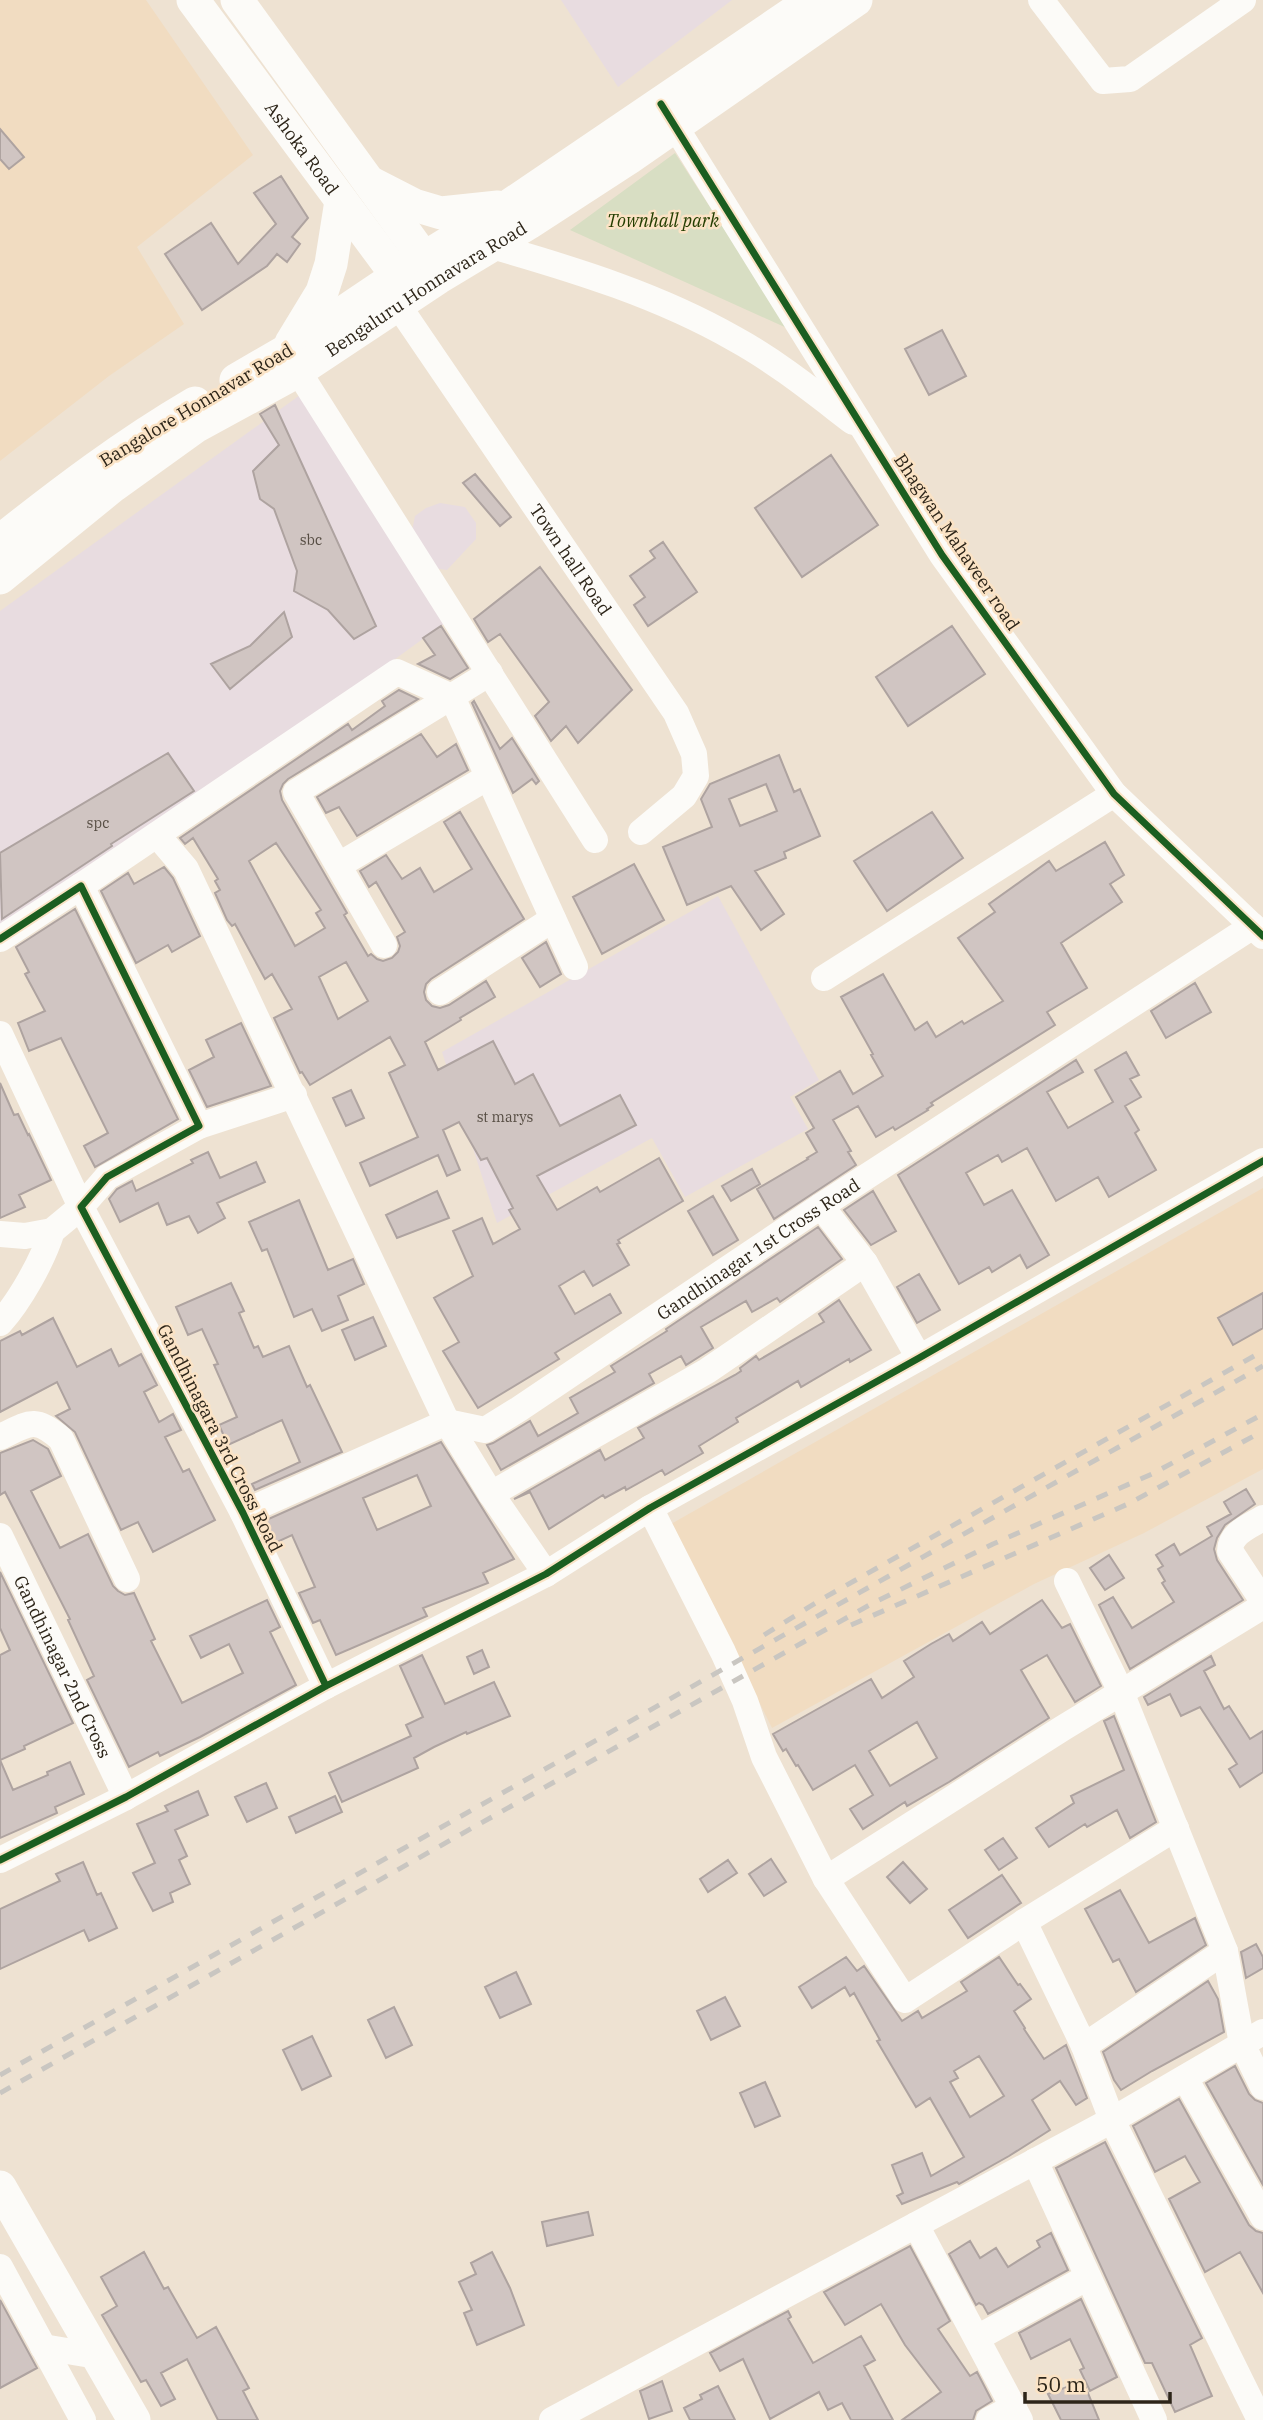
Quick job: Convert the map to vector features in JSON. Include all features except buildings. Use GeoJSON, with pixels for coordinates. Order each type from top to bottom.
{"type":"FeatureCollection","features":[{"type":"Feature","properties":{"kind":"main road","name":"Ashoka Road"},"geometry":{"type":"LineString","coordinates":[[193,0],[354,191]]}},
{"type":"Feature","properties":{"kind":"main road","name":"Ashoka Road"},"geometry":{"type":"LineString","coordinates":[[237,0],[409,284]]}},
{"type":"Feature","properties":{"kind":"main road","name":"Bengaluru Honnavara Road"},"geometry":{"type":"LineString","coordinates":[[409,284],[492,246],[668,115],[812,0]]}},
{"type":"Feature","properties":{"kind":"main road","name":"Bengaluru Honnavara Road"},"geometry":{"type":"LineString","coordinates":[[409,284],[510,205],[668,115],[856,0]]}},
{"type":"Feature","properties":{"kind":"main road"},"geometry":{"type":"LineString","coordinates":[[0,578],[113,486],[186,434],[229,408],[292,361],[321,292],[354,191],[441,213],[510,205]]}},
{"type":"Feature","properties":{"kind":"main road","name":"Bangalore Honnavar Road"},"geometry":{"type":"LineString","coordinates":[[0,541],[87,472],[153,427],[292,361],[409,284]]}},
{"type":"Feature","properties":{"kind":"main road"},"geometry":{"type":"LineString","coordinates":[[0,2187],[134,2420]]}},
{"type":"Feature","properties":{"kind":"street"},"geometry":{"type":"LineString","coordinates":[[1041,0],[1103,81],[1130,79],[1243,0]]}},
{"type":"Feature","properties":{"kind":"street","name":"Bhagwan Mahaveer road"},"geometry":{"type":"LineString","coordinates":[[668,115],[942,555],[1114,794],[1258,931]]}},
{"type":"Feature","properties":{"kind":"street"},"geometry":{"type":"LineString","coordinates":[[492,246],[651,297],[685,313],[747,346],[865,431]]}},
{"type":"Feature","properties":{"kind":"street","name":"Town hall Road"},"geometry":{"type":"LineString","coordinates":[[409,284],[676,713],[694,754],[696,776],[684,796],[641,832]]}},
{"type":"Feature","properties":{"kind":"street"},"geometry":{"type":"LineString","coordinates":[[292,361],[595,841]]}},
{"type":"Feature","properties":{"kind":"street"},"geometry":{"type":"LineString","coordinates":[[0,939],[397,672],[452,697],[575,967]]}},
{"type":"Feature","properties":{"kind":"street"},"geometry":{"type":"LineString","coordinates":[[384,944],[296,792],[490,673]]}},
{"type":"Feature","properties":{"kind":"street"},"geometry":{"type":"LineString","coordinates":[[339,865],[488,777]]}},
{"type":"Feature","properties":{"kind":"street"},"geometry":{"type":"LineString","coordinates":[[824,978],[1114,794]]}},
{"type":"Feature","properties":{"kind":"street"},"geometry":{"type":"LineString","coordinates":[[157,835],[186,869],[447,1422],[491,1494],[546,1574]]}},
{"type":"Feature","properties":{"kind":"street"},"geometry":{"type":"LineString","coordinates":[[81,886],[199,1126]]}},
{"type":"Feature","properties":{"kind":"street"},"geometry":{"type":"LineString","coordinates":[[440,992],[553,919]]}},
{"type":"Feature","properties":{"kind":"street","name":"Gandhinagar 1st Cross Road"},"geometry":{"type":"LineString","coordinates":[[447,1422],[485,1430],[821,1206],[1258,931]]}},
{"type":"Feature","properties":{"kind":"street","name":"Gandhinagara 3rd Cross Road"},"geometry":{"type":"LineString","coordinates":[[0,1034],[81,1207],[243,1513],[326,1686]]}},
{"type":"Feature","properties":{"kind":"street"},"geometry":{"type":"LineString","coordinates":[[0,1234],[25,1236],[51,1231],[81,1207],[107,1177],[199,1126],[294,1095]]}},
{"type":"Feature","properties":{"kind":"street"},"geometry":{"type":"LineString","coordinates":[[0,1860],[126,1797],[326,1686],[546,1574],[650,1508],[1263,1161]]}},
{"type":"Feature","properties":{"kind":"street"},"geometry":{"type":"LineString","coordinates":[[821,1206],[865,1263],[919,1358]]}},
{"type":"Feature","properties":{"kind":"street"},"geometry":{"type":"LineString","coordinates":[[0,1323],[34,1271],[51,1231]]}},
{"type":"Feature","properties":{"kind":"street"},"geometry":{"type":"LineString","coordinates":[[491,1494],[707,1371],[865,1263]]}},
{"type":"Feature","properties":{"kind":"street"},"geometry":{"type":"LineString","coordinates":[[243,1513],[447,1422]]}},
{"type":"Feature","properties":{"kind":"street"},"geometry":{"type":"LineString","coordinates":[[0,1437],[29,1423],[46,1426],[61,1440],[127,1579]]}},
{"type":"Feature","properties":{"kind":"street"},"geometry":{"type":"LineString","coordinates":[[650,1508],[723,1652],[745,1701],[764,1757],[826,1879],[905,2000],[1176,1828]]}},
{"type":"Feature","properties":{"kind":"street"},"geometry":{"type":"LineString","coordinates":[[826,1879],[1263,1604],[1230,1551],[1230,1543],[1236,1535],[1263,1518]]}},
{"type":"Feature","properties":{"kind":"street","name":"Gandhinagar 2nd Cross"},"geometry":{"type":"LineString","coordinates":[[0,1536],[126,1797]]}},
{"type":"Feature","properties":{"kind":"street"},"geometry":{"type":"LineString","coordinates":[[1067,1581],[1121,1692],[1225,1951],[1253,2038],[1263,2087]]}},
{"type":"Feature","properties":{"kind":"street"},"geometry":{"type":"LineString","coordinates":[[1024,1922],[1084,2046],[1112,2120],[1260,2420]]}},
{"type":"Feature","properties":{"kind":"street"},"geometry":{"type":"LineString","coordinates":[[1084,2046],[1225,1951]]}},
{"type":"Feature","properties":{"kind":"street"},"geometry":{"type":"LineString","coordinates":[[552,2420],[1112,2120],[1253,2038]]}},
{"type":"Feature","properties":{"kind":"street"},"geometry":{"type":"LineString","coordinates":[[1185,2078],[1263,2217]]}},
{"type":"Feature","properties":{"kind":"street"},"geometry":{"type":"LineString","coordinates":[[1035,2161],[1154,2420]]}},
{"type":"Feature","properties":{"kind":"street"},"geometry":{"type":"LineString","coordinates":[[916,2225],[1017,2414],[989,2420]]}},
{"type":"Feature","properties":{"kind":"street"},"geometry":{"type":"LineString","coordinates":[[0,2267],[83,2420]]}},
{"type":"Feature","properties":{"kind":"street"},"geometry":{"type":"LineString","coordinates":[[977,2338],[1088,2277]]}},
{"type":"Feature","properties":{"kind":"street"},"geometry":{"type":"LineString","coordinates":[[43,2347],[97,2356]]}},
{"type":"Feature","properties":{"kind":"shaded area"},"geometry":{"type":"Polygon","coordinates":[[[0,0],[146,0],[253,155],[137,247],[184,324],[109,376],[0,461],[0,0]]]}},
{"type":"Feature","properties":{"kind":"shaded area"},"geometry":{"type":"Polygon","coordinates":[[[561,0],[732,0],[618,87],[561,0]]]}},
{"type":"Feature","properties":{"kind":"shaded area"},"geometry":{"type":"Polygon","coordinates":[[[307,390],[456,615],[139,844],[0,927],[0,611],[307,390]]]}},
{"type":"Feature","properties":{"kind":"shaded area"},"geometry":{"type":"Polygon","coordinates":[[[440,503],[465,507],[476,523],[476,539],[447,570],[433,568],[411,536],[415,516],[440,503]]]}},
{"type":"Feature","properties":{"kind":"shaded area"},"geometry":{"type":"Polygon","coordinates":[[[718,896],[819,1080],[790,1097],[808,1129],[685,1197],[652,1138],[497,1223],[442,1052],[718,896]]]}},
{"type":"Feature","properties":{"kind":"shaded area"},"geometry":{"type":"Polygon","coordinates":[[[1263,1188],[1263,1469],[1144,1533],[1034,1584],[772,1728],[671,1524],[1263,1188]]]}},
{"type":"Feature","properties":{"kind":"green space","name":"Townhall park"},"geometry":{"type":"Polygon","coordinates":[[[675,153],[789,329],[570,230],[675,153]]]}},
{"type":"Feature","properties":{"kind":"railway"},"geometry":{"type":"LineString","coordinates":[[764,1635],[822,1599],[1263,1351]]}},
{"type":"Feature","properties":{"kind":"railway"},"geometry":{"type":"LineString","coordinates":[[0,2075],[1263,1366]]}},
{"type":"Feature","properties":{"kind":"railway"},"geometry":{"type":"LineString","coordinates":[[0,2093],[873,1603],[993,1544],[1152,1474],[1263,1414]]}},
{"type":"Feature","properties":{"kind":"railway"},"geometry":{"type":"LineString","coordinates":[[851,1625],[1128,1504],[1263,1431]]}},
{"type":"Feature","properties":{"kind":"cycle path"},"geometry":{"type":"LineString","coordinates":[[661,104],[942,555],[1114,794],[1263,936]]}},
{"type":"Feature","properties":{"kind":"cycle path"},"geometry":{"type":"LineString","coordinates":[[0,939],[81,886],[199,1126],[107,1177],[81,1207],[243,1513],[326,1686]]}},
{"type":"Feature","properties":{"kind":"cycle path"},"geometry":{"type":"LineString","coordinates":[[0,1860],[126,1797],[326,1686],[546,1574],[650,1508],[1263,1161]]}}]}
